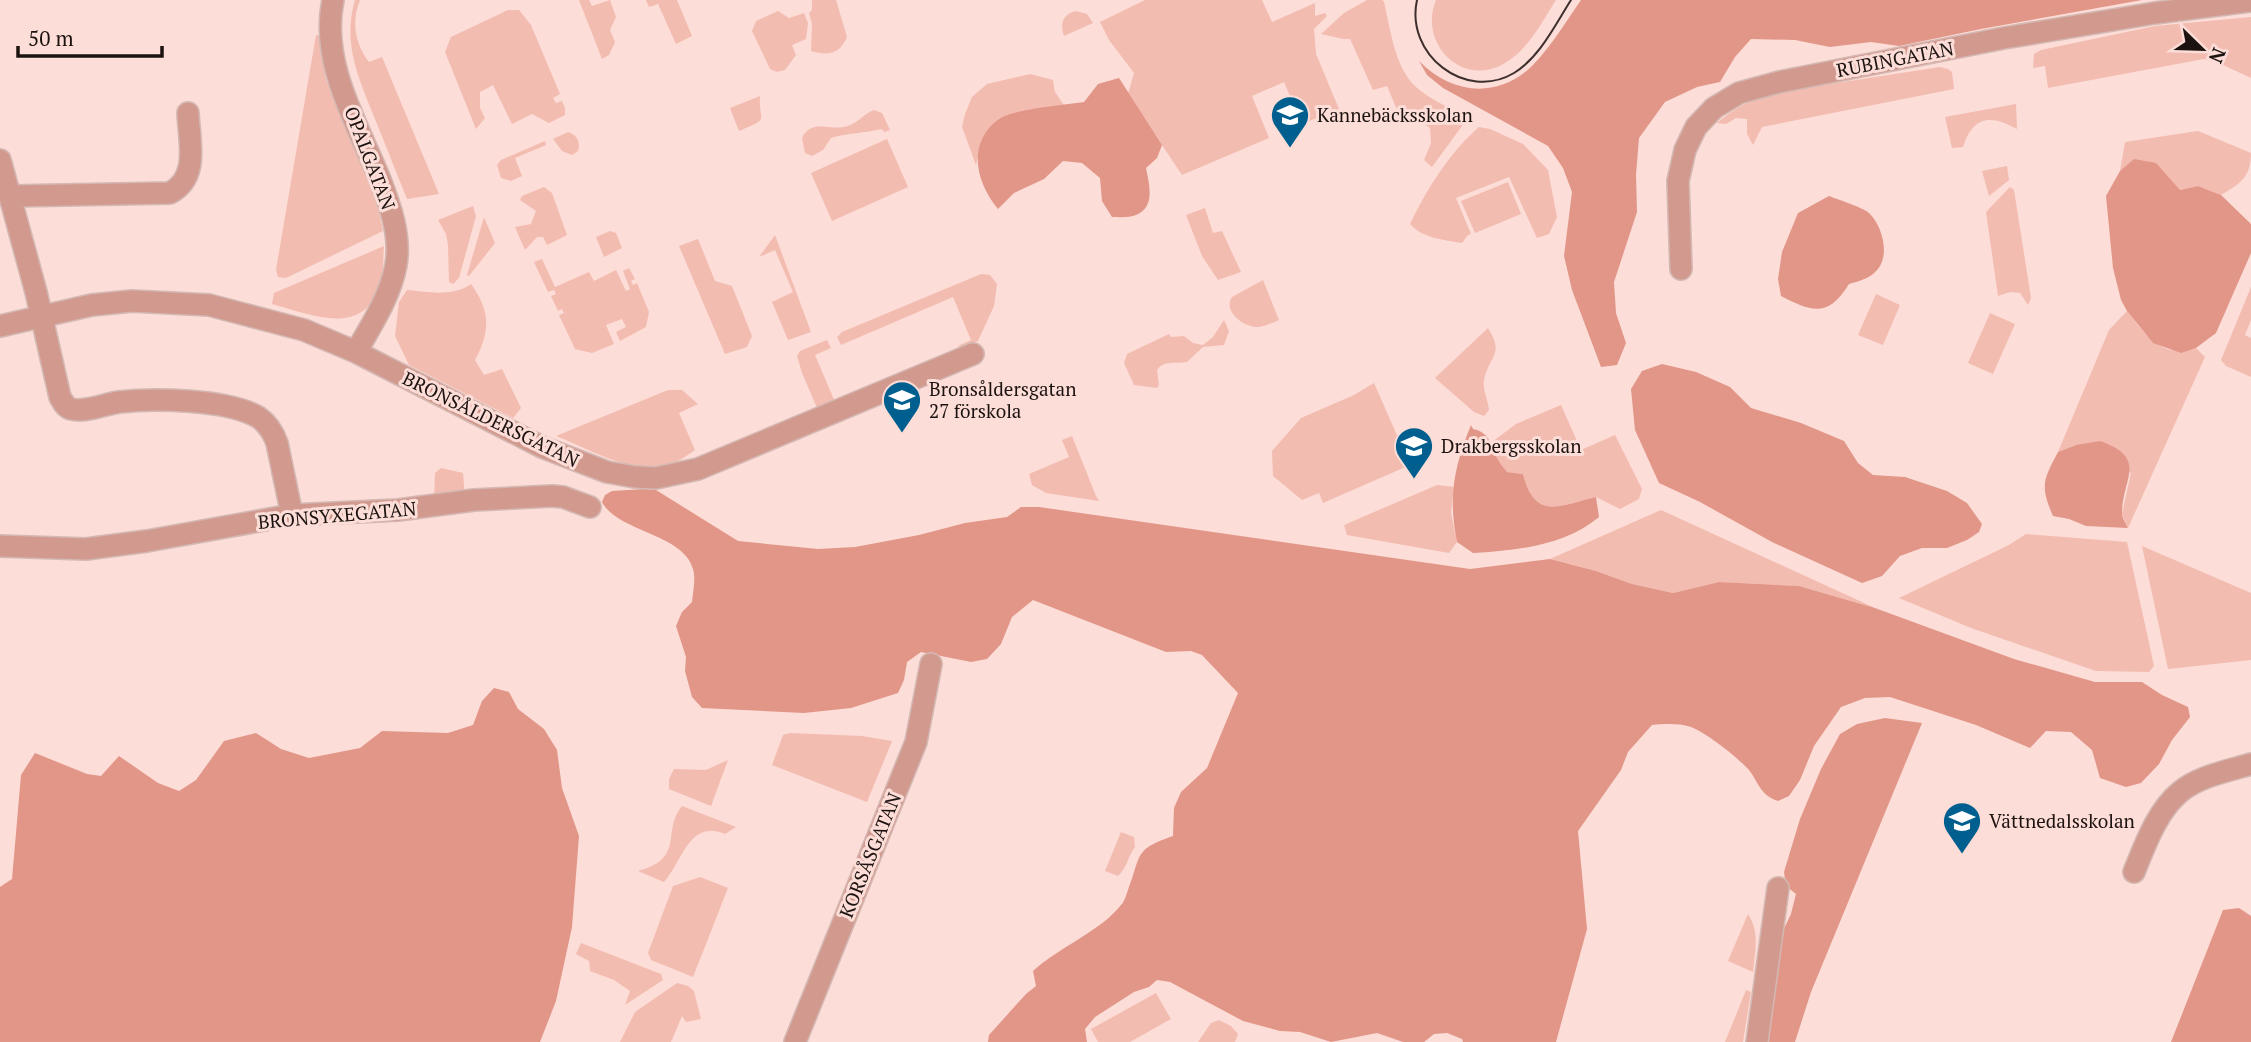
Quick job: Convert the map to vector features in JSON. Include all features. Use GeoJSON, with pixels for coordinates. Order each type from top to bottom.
{"type":"FeatureCollection","features":[{"type":"Feature","properties":{"kind":"street","name":"OPALGATAN"},"geometry":{"type":"LineString","coordinates":[[334,0],[330,32],[335,72],[391,207],[397,239],[391,285],[356,352]]}},
{"type":"Feature","properties":{"kind":"street","name":"RUBINGATAN"},"geometry":{"type":"LineString","coordinates":[[1681,270],[1678,181],[1685,150],[1696,127],[1714,108],[1739,93],[1779,82],[2004,38],[2155,13],[2251,1]]}},
{"type":"Feature","properties":{"kind":"street"},"geometry":{"type":"LineString","coordinates":[[10,196],[170,193],[186,181],[191,169],[188,113]]}},
{"type":"Feature","properties":{"kind":"street"},"geometry":{"type":"LineString","coordinates":[[0,160],[64,405],[71,409],[142,401],[203,402],[256,416],[273,432],[292,515]]}},
{"type":"Feature","properties":{"kind":"street","name":"BRONSÅLDERSGATAN"},"geometry":{"type":"LineString","coordinates":[[0,326],[92,305],[132,301],[209,305],[304,330],[356,352],[542,447],[607,472],[656,478],[698,469],[972,354]]}},
{"type":"Feature","properties":{"kind":"street","name":"BRONSYXEGATAN"},"geometry":{"type":"LineString","coordinates":[[0,546],[86,549],[292,515],[398,510],[474,500],[552,496],[590,507]]}},
{"type":"Feature","properties":{"kind":"street","name":"KORSÅSGATAN"},"geometry":{"type":"LineString","coordinates":[[795,1042],[916,741],[932,664]]}},
{"type":"Feature","properties":{"kind":"street"},"geometry":{"type":"LineString","coordinates":[[2134,872],[2162,812],[2180,792],[2197,782],[2251,764]]}},
{"type":"Feature","properties":{"kind":"street"},"geometry":{"type":"LineString","coordinates":[[1757,1042],[1778,888]]}},
{"type":"Feature","properties":{"kind":"shaded area"},"geometry":{"type":"Polygon","coordinates":[[[355,0],[360,0],[355,24],[360,48],[369,62],[382,57],[439,194],[407,199],[354,61],[350,32],[355,0]]]}},
{"type":"Feature","properties":{"kind":"shaded area"},"geometry":{"type":"Polygon","coordinates":[[[579,0],[589,0],[592,6],[610,0],[616,17],[610,30],[615,42],[609,55],[602,59],[579,0]]]}},
{"type":"Feature","properties":{"kind":"shaded area"},"geometry":{"type":"Polygon","coordinates":[[[646,0],[677,0],[692,36],[676,44],[658,4],[649,7],[646,0]]]}},
{"type":"Feature","properties":{"kind":"shaded area"},"geometry":{"type":"Polygon","coordinates":[[[812,0],[836,0],[847,37],[841,47],[833,52],[811,51],[812,24],[809,13],[812,10],[812,0]]]}},
{"type":"Feature","properties":{"kind":"shaded area"},"geometry":{"type":"Polygon","coordinates":[[[1145,0],[1262,0],[1272,22],[1315,3],[1315,16],[1325,13],[1327,16],[1314,29],[1316,54],[1339,109],[1302,124],[1284,82],[1252,96],[1269,138],[1182,175],[1128,94],[1134,73],[1109,40],[1100,22],[1145,0]]]}},
{"type":"Feature","properties":{"kind":"shaded area"},"geometry":{"type":"Polygon","coordinates":[[[1367,0],[1384,2],[1395,51],[1412,83],[1430,97],[1459,113],[1462,126],[1432,167],[1424,160],[1431,143],[1430,128],[1419,120],[1404,117],[1401,119],[1387,86],[1373,90],[1350,39],[1321,34],[1344,13],[1367,0]]]}},
{"type":"Feature","properties":{"kind":"shaded area"},"geometry":{"type":"Polygon","coordinates":[[[1436,0],[1556,0],[1521,51],[1505,63],[1489,70],[1474,70],[1460,66],[1439,46],[1433,32],[1432,16],[1436,0]]]}},
{"type":"Feature","properties":{"kind":"shaded area"},"geometry":{"type":"Polygon","coordinates":[[[1581,0],[2142,0],[1899,46],[1871,42],[1830,47],[1795,40],[1751,39],[1735,57],[1720,82],[1697,87],[1665,102],[1639,138],[1637,212],[1614,282],[1616,313],[1626,343],[1617,365],[1601,367],[1572,290],[1564,256],[1572,192],[1563,168],[1548,146],[1443,88],[1427,75],[1419,61],[1445,80],[1460,86],[1475,89],[1505,84],[1533,65],[1581,0]]]}},
{"type":"Feature","properties":{"kind":"shaded area"},"geometry":{"type":"Polygon","coordinates":[[[508,10],[519,10],[531,25],[560,94],[553,98],[556,103],[562,101],[565,115],[549,123],[532,114],[512,124],[493,85],[480,92],[480,108],[485,118],[476,129],[445,52],[451,37],[508,10]]]}},
{"type":"Feature","properties":{"kind":"shaded area"},"geometry":{"type":"Polygon","coordinates":[[[778,11],[789,18],[804,13],[808,23],[806,39],[792,45],[796,55],[785,70],[777,72],[770,69],[752,31],[756,21],[778,11]]]}},
{"type":"Feature","properties":{"kind":"shaded area"},"geometry":{"type":"Polygon","coordinates":[[[1076,11],[1087,14],[1093,23],[1064,36],[1063,20],[1076,11]]]}},
{"type":"Feature","properties":{"kind":"shaded area"},"geometry":{"type":"Polygon","coordinates":[[[2251,17],[2251,78],[2204,59],[2048,88],[2045,66],[2033,68],[2034,54],[2041,50],[2155,26],[2251,17]]]}},
{"type":"Feature","properties":{"kind":"shaded area"},"geometry":{"type":"Polygon","coordinates":[[[316,35],[320,36],[326,80],[376,199],[383,231],[286,278],[278,277],[276,270],[316,35]]]}},
{"type":"Feature","properties":{"kind":"shaded area"},"geometry":{"type":"Polygon","coordinates":[[[1940,67],[1952,72],[1954,89],[1762,127],[1753,145],[1747,134],[1747,119],[1736,118],[1726,124],[1717,123],[1743,105],[1772,93],[1940,67]]]}},
{"type":"Feature","properties":{"kind":"shaded area"},"geometry":{"type":"Polygon","coordinates":[[[1030,74],[1053,80],[1055,92],[1064,105],[1000,118],[982,139],[976,165],[962,127],[972,97],[987,84],[1030,74]]]}},
{"type":"Feature","properties":{"kind":"shaded area"},"geometry":{"type":"Polygon","coordinates":[[[1119,78],[1162,145],[1157,158],[1146,168],[1150,195],[1146,207],[1131,217],[1112,217],[1102,201],[1100,178],[1082,163],[1063,161],[1044,179],[1014,193],[998,209],[984,187],[978,163],[978,151],[989,129],[999,119],[1016,113],[1084,102],[1098,84],[1119,78]]]}},
{"type":"Feature","properties":{"kind":"shaded area"},"geometry":{"type":"Polygon","coordinates":[[[760,96],[760,121],[739,131],[730,108],[760,96]]]}},
{"type":"Feature","properties":{"kind":"shaded area"},"geometry":{"type":"Polygon","coordinates":[[[2016,104],[2017,129],[1999,121],[1984,121],[1972,129],[1963,147],[1952,148],[1945,117],[2016,104]]]}},
{"type":"Feature","properties":{"kind":"shaded area"},"geometry":{"type":"Polygon","coordinates":[[[874,110],[882,113],[890,130],[831,138],[823,150],[812,156],[805,153],[802,138],[810,129],[849,126],[874,110]]]}},
{"type":"Feature","properties":{"kind":"shaded area"},"geometry":{"type":"Polygon","coordinates":[[[1479,127],[1523,144],[1548,170],[1557,217],[1549,234],[1537,238],[1509,177],[1456,198],[1471,234],[1462,243],[1427,235],[1410,224],[1440,172],[1458,148],[1479,127]]]}},
{"type":"Feature","properties":{"kind":"shaded area"},"geometry":{"type":"Polygon","coordinates":[[[2198,131],[2251,153],[2247,174],[2221,195],[2198,186],[2180,190],[2170,180],[2120,171],[2125,142],[2198,131]]]}},
{"type":"Feature","properties":{"kind":"shaded area"},"geometry":{"type":"Polygon","coordinates":[[[568,132],[579,142],[578,151],[572,155],[562,151],[553,139],[568,132]]]}},
{"type":"Feature","properties":{"kind":"shaded area"},"geometry":{"type":"Polygon","coordinates":[[[887,139],[908,187],[832,221],[811,173],[887,139]]]}},
{"type":"Feature","properties":{"kind":"shaded area"},"geometry":{"type":"Polygon","coordinates":[[[545,141],[546,145],[515,158],[522,176],[511,181],[501,178],[497,165],[501,160],[545,141]]]}},
{"type":"Feature","properties":{"kind":"shaded area"},"geometry":{"type":"Polygon","coordinates":[[[2134,159],[2156,163],[2180,190],[2198,186],[2221,195],[2251,224],[2251,253],[2216,333],[2196,348],[2181,353],[2153,343],[2127,311],[2121,300],[2113,268],[2106,196],[2120,171],[2134,159]]]}},
{"type":"Feature","properties":{"kind":"shaded area"},"geometry":{"type":"Polygon","coordinates":[[[2007,166],[2009,180],[1989,196],[1982,171],[2007,166]]]}},
{"type":"Feature","properties":{"kind":"shaded area"},"geometry":{"type":"Polygon","coordinates":[[[1508,182],[1521,214],[1475,233],[1461,201],[1508,182]]]}},
{"type":"Feature","properties":{"kind":"shaded area"},"geometry":{"type":"Polygon","coordinates":[[[544,187],[552,193],[567,235],[547,245],[543,237],[537,237],[525,250],[515,227],[531,224],[536,211],[520,200],[522,196],[544,187]]]}},
{"type":"Feature","properties":{"kind":"shaded area"},"geometry":{"type":"Polygon","coordinates":[[[2010,187],[2014,190],[2031,298],[2028,305],[2020,293],[2010,292],[1998,296],[1986,212],[2010,187]]]}},
{"type":"Feature","properties":{"kind":"shaded area"},"geometry":{"type":"Polygon","coordinates":[[[1829,196],[1869,213],[1881,232],[1884,248],[1882,263],[1875,272],[1865,279],[1849,284],[1834,302],[1819,309],[1802,306],[1781,296],[1778,279],[1782,252],[1798,213],[1829,196]]]}},
{"type":"Feature","properties":{"kind":"shaded area"},"geometry":{"type":"Polygon","coordinates":[[[473,206],[476,216],[459,278],[453,284],[449,282],[446,234],[438,220],[473,206]]]}},
{"type":"Feature","properties":{"kind":"shaded area"},"geometry":{"type":"Polygon","coordinates":[[[1205,208],[1213,233],[1222,231],[1241,272],[1218,280],[1202,256],[1186,215],[1205,208]]]}},
{"type":"Feature","properties":{"kind":"shaded area"},"geometry":{"type":"Polygon","coordinates":[[[484,217],[495,243],[469,276],[467,275],[484,217]]]}},
{"type":"Feature","properties":{"kind":"shaded area"},"geometry":{"type":"Polygon","coordinates":[[[610,231],[616,233],[622,248],[604,257],[596,237],[610,231]]]}},
{"type":"Feature","properties":{"kind":"shaded area"},"geometry":{"type":"Polygon","coordinates":[[[775,235],[811,332],[788,340],[772,302],[793,292],[775,250],[759,257],[775,235]]]}},
{"type":"Feature","properties":{"kind":"shaded area"},"geometry":{"type":"Polygon","coordinates":[[[698,239],[715,281],[732,286],[752,336],[747,347],[725,354],[679,246],[698,239]]]}},
{"type":"Feature","properties":{"kind":"shaded area"},"geometry":{"type":"Polygon","coordinates":[[[384,246],[381,279],[374,298],[364,310],[351,317],[321,317],[272,304],[274,293],[384,246]]]}},
{"type":"Feature","properties":{"kind":"shaded area"},"geometry":{"type":"Polygon","coordinates":[[[542,259],[555,287],[589,272],[594,281],[616,270],[626,291],[630,289],[623,271],[629,268],[635,279],[631,281],[633,285],[637,283],[649,312],[646,327],[620,341],[616,332],[626,327],[622,319],[606,325],[614,344],[592,353],[575,349],[559,315],[564,313],[562,309],[558,311],[551,296],[556,294],[554,290],[548,292],[534,262],[542,259]]]}},
{"type":"Feature","properties":{"kind":"shaded area"},"geometry":{"type":"Polygon","coordinates":[[[981,274],[990,275],[997,284],[994,306],[978,341],[963,348],[958,346],[971,340],[953,297],[841,345],[837,337],[842,332],[981,274]]]}},
{"type":"Feature","properties":{"kind":"shaded area"},"geometry":{"type":"Polygon","coordinates":[[[1263,280],[1279,320],[1262,326],[1251,326],[1235,317],[1230,302],[1232,297],[1263,280]]]}},
{"type":"Feature","properties":{"kind":"shaded area"},"geometry":{"type":"Polygon","coordinates":[[[471,284],[482,303],[486,321],[484,340],[475,360],[484,375],[502,369],[521,408],[513,418],[409,365],[395,336],[399,302],[407,290],[448,292],[471,284]]]}},
{"type":"Feature","properties":{"kind":"shaded area"},"geometry":{"type":"Polygon","coordinates":[[[2251,287],[2251,320],[2245,335],[2251,338],[2251,377],[2226,366],[2221,360],[2251,287]]]}},
{"type":"Feature","properties":{"kind":"shaded area"},"geometry":{"type":"Polygon","coordinates":[[[1876,294],[1900,305],[1883,345],[1858,335],[1876,294]]]}},
{"type":"Feature","properties":{"kind":"shaded area"},"geometry":{"type":"Polygon","coordinates":[[[2127,311],[2148,337],[2164,348],[2184,351],[2196,348],[2205,357],[2128,528],[2122,514],[2131,473],[2076,445],[2058,452],[2109,330],[2127,311]]]}},
{"type":"Feature","properties":{"kind":"shaded area"},"geometry":{"type":"Polygon","coordinates":[[[1990,313],[2015,324],[1993,374],[1968,363],[1990,313]]]}},
{"type":"Feature","properties":{"kind":"shaded area"},"geometry":{"type":"Polygon","coordinates":[[[1224,320],[1229,331],[1224,345],[1203,347],[1187,362],[1163,365],[1157,370],[1157,388],[1134,385],[1124,363],[1127,354],[1169,334],[1171,337],[1184,336],[1193,343],[1203,345],[1213,337],[1224,320]]]}},
{"type":"Feature","properties":{"kind":"shaded area"},"geometry":{"type":"Polygon","coordinates":[[[1488,328],[1496,349],[1484,380],[1489,410],[1484,416],[1474,412],[1435,378],[1488,328]]]}},
{"type":"Feature","properties":{"kind":"shaded area"},"geometry":{"type":"Polygon","coordinates":[[[827,340],[831,348],[815,355],[835,402],[817,408],[797,356],[800,351],[827,340]]]}},
{"type":"Feature","properties":{"kind":"shaded area"},"geometry":{"type":"Polygon","coordinates":[[[1662,364],[1696,372],[1730,387],[1751,408],[1801,423],[1844,441],[1858,463],[1873,475],[1905,477],[1947,491],[1967,503],[1982,524],[1979,532],[1947,548],[1922,548],[1900,556],[1882,576],[1862,583],[1772,542],[1700,502],[1659,483],[1635,430],[1631,389],[1642,371],[1662,364]]]}},
{"type":"Feature","properties":{"kind":"shaded area"},"geometry":{"type":"Polygon","coordinates":[[[1374,383],[1410,465],[1323,503],[1319,493],[1302,500],[1273,476],[1272,451],[1301,418],[1354,395],[1374,383]]]}},
{"type":"Feature","properties":{"kind":"shaded area"},"geometry":{"type":"Polygon","coordinates":[[[668,390],[682,390],[698,404],[679,413],[695,450],[676,462],[662,467],[631,465],[599,455],[556,436],[668,390]]]}},
{"type":"Feature","properties":{"kind":"shaded area"},"geometry":{"type":"Polygon","coordinates":[[[1561,405],[1581,450],[1615,435],[1642,489],[1639,499],[1620,509],[1596,497],[1551,506],[1535,499],[1523,474],[1507,472],[1496,457],[1492,442],[1516,424],[1561,405]]]}},
{"type":"Feature","properties":{"kind":"shaded area"},"geometry":{"type":"Polygon","coordinates":[[[1471,425],[1487,437],[1507,472],[1523,474],[1535,499],[1542,504],[1561,506],[1596,497],[1599,517],[1571,534],[1523,548],[1473,553],[1457,542],[1453,511],[1454,482],[1471,425]]]}},
{"type":"Feature","properties":{"kind":"shaded area"},"geometry":{"type":"Polygon","coordinates":[[[1072,436],[1099,501],[1046,493],[1032,485],[1029,474],[1069,457],[1062,440],[1072,436]]]}},
{"type":"Feature","properties":{"kind":"shaded area"},"geometry":{"type":"Polygon","coordinates":[[[2100,441],[2115,448],[2128,462],[2122,513],[2128,528],[2086,526],[2053,516],[2046,497],[2046,477],[2058,452],[2076,445],[2100,441]]]}},
{"type":"Feature","properties":{"kind":"shaded area"},"geometry":{"type":"Polygon","coordinates":[[[441,468],[463,473],[465,497],[434,500],[435,473],[441,468]]]}},
{"type":"Feature","properties":{"kind":"shaded area"},"geometry":{"type":"Polygon","coordinates":[[[1437,485],[1454,487],[1451,513],[1457,542],[1449,553],[1347,535],[1344,525],[1437,485]]]}},
{"type":"Feature","properties":{"kind":"shaded area"},"geometry":{"type":"Polygon","coordinates":[[[656,490],[738,541],[818,549],[855,547],[919,535],[965,523],[1007,517],[1021,507],[1039,507],[1470,569],[1550,559],[1632,584],[1673,593],[1719,582],[1799,586],[1875,608],[2014,659],[2095,682],[2142,682],[2188,707],[2190,717],[2172,740],[2159,764],[2141,783],[2126,787],[2100,778],[2092,750],[2071,732],[2046,731],[2030,748],[1976,725],[1890,697],[1865,698],[1841,707],[1814,746],[1800,780],[1789,796],[1778,801],[1764,792],[1737,758],[1705,735],[1686,726],[1652,725],[1628,752],[1621,770],[1578,831],[1587,929],[1556,1042],[1463,1042],[1462,1039],[1447,1033],[1434,1034],[1424,1042],[1403,1042],[1377,1033],[1331,1042],[1300,1032],[1280,1031],[1243,1021],[1170,982],[1157,980],[1095,1017],[1085,1029],[1087,1042],[988,1042],[989,1035],[1036,986],[1033,971],[1113,914],[1124,900],[1141,855],[1151,845],[1173,836],[1174,808],[1181,792],[1207,768],[1238,693],[1202,655],[1191,651],[1166,652],[1033,600],[1012,617],[1001,644],[987,659],[971,662],[921,652],[907,662],[904,680],[898,693],[851,708],[804,713],[702,708],[692,697],[685,671],[686,657],[676,626],[682,612],[692,602],[693,569],[687,557],[677,548],[622,520],[602,502],[605,495],[612,491],[656,490]]]}},
{"type":"Feature","properties":{"kind":"shaded area"},"geometry":{"type":"Polygon","coordinates":[[[1661,510],[1875,608],[1799,586],[1719,582],[1673,593],[1632,584],[1550,559],[1661,510]]]}},
{"type":"Feature","properties":{"kind":"shaded area"},"geometry":{"type":"Polygon","coordinates":[[[2026,534],[2127,542],[2154,666],[2149,672],[2096,671],[1971,628],[1899,598],[2009,545],[2026,534]]]}},
{"type":"Feature","properties":{"kind":"shaded area"},"geometry":{"type":"Polygon","coordinates":[[[2142,546],[2251,593],[2251,660],[2168,669],[2142,546]]]}},
{"type":"Feature","properties":{"kind":"shaded area"},"geometry":{"type":"Polygon","coordinates":[[[494,688],[509,692],[518,709],[544,729],[557,750],[562,788],[579,836],[572,927],[556,1001],[540,1042],[0,1042],[0,887],[12,879],[21,775],[35,753],[87,774],[101,776],[119,756],[158,783],[179,791],[196,780],[224,741],[256,733],[281,749],[309,758],[360,748],[382,731],[448,733],[473,725],[482,701],[494,688]]]}},
{"type":"Feature","properties":{"kind":"shaded area"},"geometry":{"type":"Polygon","coordinates":[[[1885,718],[1922,723],[1811,992],[1795,1042],[1764,1042],[1781,935],[1791,914],[1796,894],[1786,886],[1784,872],[1800,819],[1821,769],[1840,734],[1857,724],[1885,718]]]}},
{"type":"Feature","properties":{"kind":"shaded area"},"geometry":{"type":"Polygon","coordinates":[[[783,735],[862,736],[892,741],[867,802],[772,765],[783,735]]]}},
{"type":"Feature","properties":{"kind":"shaded area"},"geometry":{"type":"Polygon","coordinates":[[[728,760],[711,806],[669,789],[669,779],[674,769],[706,770],[728,760]]]}},
{"type":"Feature","properties":{"kind":"shaded area"},"geometry":{"type":"Polygon","coordinates":[[[682,806],[736,827],[725,834],[703,832],[695,837],[664,882],[638,871],[653,866],[667,852],[673,825],[682,806]]]}},
{"type":"Feature","properties":{"kind":"shaded area"},"geometry":{"type":"Polygon","coordinates":[[[1121,832],[1134,837],[1135,847],[1118,876],[1105,871],[1121,832]]]}},
{"type":"Feature","properties":{"kind":"shaded area"},"geometry":{"type":"Polygon","coordinates":[[[700,877],[728,888],[693,977],[651,960],[648,953],[673,886],[700,877]]]}},
{"type":"Feature","properties":{"kind":"shaded area"},"geometry":{"type":"Polygon","coordinates":[[[2239,908],[2251,916],[2251,1042],[2171,1042],[2223,910],[2239,908]]]}},
{"type":"Feature","properties":{"kind":"shaded area"},"geometry":{"type":"Polygon","coordinates":[[[1748,914],[1755,935],[1753,972],[1728,961],[1748,914]]]}},
{"type":"Feature","properties":{"kind":"shaded area"},"geometry":{"type":"Polygon","coordinates":[[[581,943],[661,974],[663,980],[625,1005],[630,991],[614,980],[590,971],[589,961],[576,954],[581,943]]]}},
{"type":"Feature","properties":{"kind":"shaded area"},"geometry":{"type":"Polygon","coordinates":[[[677,983],[694,991],[701,1019],[686,1022],[682,1016],[671,1042],[620,1042],[635,1012],[677,983]]]}},
{"type":"Feature","properties":{"kind":"shaded area"},"geometry":{"type":"Polygon","coordinates":[[[1746,990],[1751,992],[1743,1042],[1725,1042],[1746,990]]]}},
{"type":"Feature","properties":{"kind":"shaded area"},"geometry":{"type":"Polygon","coordinates":[[[1156,993],[1171,1019],[1130,1042],[1098,1042],[1091,1029],[1156,993]]]}},
{"type":"Feature","properties":{"kind":"shaded area"},"geometry":{"type":"Polygon","coordinates":[[[1219,1020],[1231,1026],[1238,1034],[1235,1042],[1198,1042],[1211,1023],[1219,1020]]]}},
{"type":"Feature","properties":{"kind":"tram line"},"geometry":{"type":"LineString","coordinates":[[1417,0],[1416,20],[1420,38],[1429,54],[1443,68],[1459,77],[1476,81],[1495,80],[1514,73],[1523,66],[1546,40],[1571,0]]}},
{"type":"Feature","properties":{"kind":"place","name":"Kannebäcksskolan"},"geometry":{"type":"Point","coordinates":[1290,149]}},
{"type":"Feature","properties":{"kind":"place","name":"Bronsåldersgatan 27 förskola"},"geometry":{"type":"Point","coordinates":[902,434]}},
{"type":"Feature","properties":{"kind":"place","name":"Drakbergsskolan"},"geometry":{"type":"Point","coordinates":[1414,480]}},
{"type":"Feature","properties":{"kind":"place","name":"Vättnedalsskolan"},"geometry":{"type":"Point","coordinates":[1962,855]}}]}
